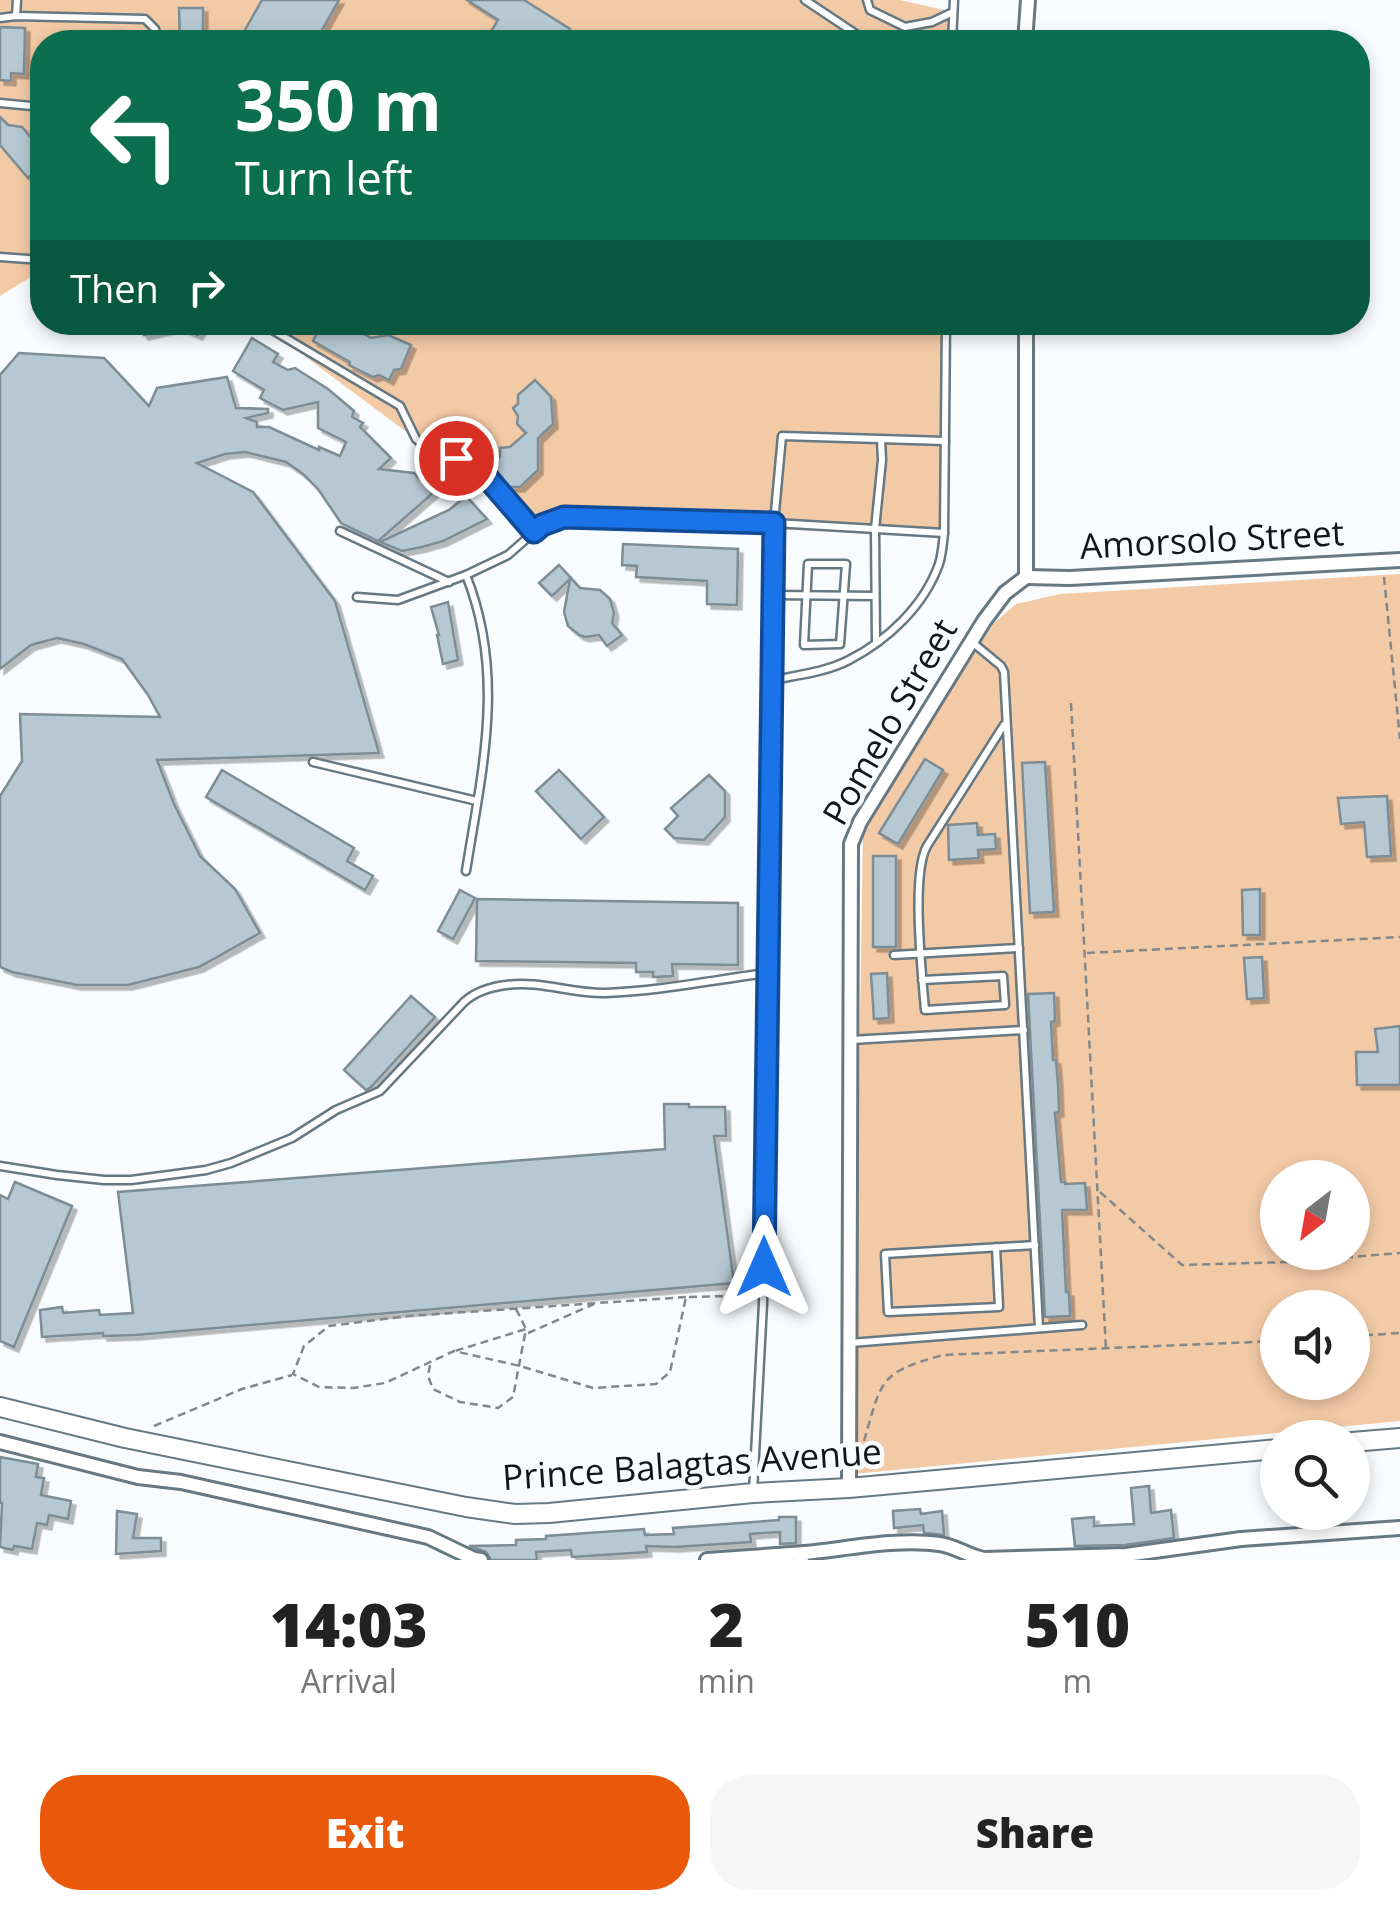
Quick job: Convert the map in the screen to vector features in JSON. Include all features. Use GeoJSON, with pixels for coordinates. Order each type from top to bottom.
{"type":"FeatureCollection","features":[{"type":"Feature","properties":{"kind":"main road","name":"Prince Balagtas Avenue"},"geometry":{"type":"LineString","coordinates":[[0,1407],[125,1438],[515,1514],[1260,1451]]}},
{"type":"Feature","properties":{"kind":"main road"},"geometry":{"type":"LineString","coordinates":[[1370,1440],[1400,1438]]}},
{"type":"Feature","properties":{"kind":"street"},"geometry":{"type":"LineString","coordinates":[[1026,30],[1028,0]]}},
{"type":"Feature","properties":{"kind":"street"},"geometry":{"type":"LineString","coordinates":[[1026,335],[1026,578]]}},
{"type":"Feature","properties":{"kind":"street","name":"Amorsolo Street"},"geometry":{"type":"LineString","coordinates":[[1026,578],[1400,560]]}},
{"type":"Feature","properties":{"kind":"street","name":"Pomelo Street"},"geometry":{"type":"LineString","coordinates":[[849,1488],[851,844],[860,822],[984,621],[1004,592],[1026,578]]}},
{"type":"Feature","properties":{"kind":"street"},"geometry":{"type":"LineString","coordinates":[[0,1442],[138,1477],[180,1482],[428,1537],[481,1560]]}},
{"type":"Feature","properties":{"kind":"street"},"geometry":{"type":"LineString","coordinates":[[707,1560],[802,1557],[913,1544],[940,1544],[984,1558],[1126,1557],[1240,1539],[1400,1528]]}},
{"type":"Feature","properties":{"kind":"lane"},"geometry":{"type":"LineString","coordinates":[[16,16],[17,0]]}},
{"type":"Feature","properties":{"kind":"lane"},"geometry":{"type":"LineString","coordinates":[[805,0],[850,30]]}},
{"type":"Feature","properties":{"kind":"lane"},"geometry":{"type":"LineString","coordinates":[[867,0],[870,10],[904,27],[932,22],[953,12]]}},
{"type":"Feature","properties":{"kind":"lane"},"geometry":{"type":"LineString","coordinates":[[952,30],[954,0]]}},
{"type":"Feature","properties":{"kind":"lane"},"geometry":{"type":"LineString","coordinates":[[0,18],[146,19],[156,30]]}},
{"type":"Feature","properties":{"kind":"lane"},"geometry":{"type":"LineString","coordinates":[[0,104],[30,106]]}},
{"type":"Feature","properties":{"kind":"lane"},"geometry":{"type":"LineString","coordinates":[[0,257],[30,259]]}},
{"type":"Feature","properties":{"kind":"lane"},"geometry":{"type":"LineString","coordinates":[[281,335],[400,406],[416,439],[432,452],[478,467],[534,532]]}},
{"type":"Feature","properties":{"kind":"lane"},"geometry":{"type":"LineString","coordinates":[[773,680],[816,672],[848,660],[902,622],[924,596],[940,562],[944,533],[946,335]]}},
{"type":"Feature","properties":{"kind":"lane"},"geometry":{"type":"LineString","coordinates":[[753,1493],[763,1304],[772,595],[782,436],[944,441]]}},
{"type":"Feature","properties":{"kind":"lane"},"geometry":{"type":"LineString","coordinates":[[876,642],[875,528],[881,440]]}},
{"type":"Feature","properties":{"kind":"lane"},"geometry":{"type":"LineString","coordinates":[[357,597],[398,600],[449,582],[508,555],[542,525],[564,517],[944,533]]}},
{"type":"Feature","properties":{"kind":"lane"},"geometry":{"type":"LineString","coordinates":[[340,531],[449,582]]}},
{"type":"Feature","properties":{"kind":"lane"},"geometry":{"type":"LineString","coordinates":[[808,564],[846,564],[845,596],[840,644],[804,645],[808,564]]}},
{"type":"Feature","properties":{"kind":"lane"},"geometry":{"type":"LineString","coordinates":[[466,575],[479,615],[489,692],[488,736],[466,871]]}},
{"type":"Feature","properties":{"kind":"lane"},"geometry":{"type":"LineString","coordinates":[[772,595],[876,596]]}},
{"type":"Feature","properties":{"kind":"lane"},"geometry":{"type":"LineString","coordinates":[[972,642],[1003,668],[1039,1328]]}},
{"type":"Feature","properties":{"kind":"lane"},"geometry":{"type":"LineString","coordinates":[[922,980],[1003,976],[1004,1005],[925,1010],[922,980],[919,866],[1005,724]]}},
{"type":"Feature","properties":{"kind":"lane"},"geometry":{"type":"LineString","coordinates":[[314,762],[477,801]]}},
{"type":"Feature","properties":{"kind":"lane"},"geometry":{"type":"LineString","coordinates":[[894,956],[1019,948]]}},
{"type":"Feature","properties":{"kind":"lane"},"geometry":{"type":"LineString","coordinates":[[0,1166],[131,1180],[206,1170],[265,1150],[336,1110],[380,1091],[480,990],[525,984],[585,992],[644,990],[767,974]]}},
{"type":"Feature","properties":{"kind":"lane"},"geometry":{"type":"LineString","coordinates":[[849,1040],[1024,1030]]}},
{"type":"Feature","properties":{"kind":"lane"},"geometry":{"type":"LineString","coordinates":[[996,1248],[999,1308],[888,1312],[886,1254],[1035,1245]]}},
{"type":"Feature","properties":{"kind":"lane"},"geometry":{"type":"LineString","coordinates":[[850,1343],[1082,1325]]}},
{"type":"Feature","properties":{"kind":"path"},"geometry":{"type":"LineString","coordinates":[[1382,561],[1400,739]]}},
{"type":"Feature","properties":{"kind":"path"},"geometry":{"type":"LineString","coordinates":[[1071,704],[1106,1350]]}},
{"type":"Feature","properties":{"kind":"path"},"geometry":{"type":"LineString","coordinates":[[1085,953],[1400,937]]}},
{"type":"Feature","properties":{"kind":"path"},"geometry":{"type":"LineString","coordinates":[[1098,1190],[1182,1265],[1400,1253]]}},
{"type":"Feature","properties":{"kind":"path"},"geometry":{"type":"LineString","coordinates":[[293,1374],[304,1346],[329,1326],[408,1316],[743,1292],[749,1260],[764,1230]]}},
{"type":"Feature","properties":{"kind":"path"},"geometry":{"type":"LineString","coordinates":[[454,1351],[593,1388],[656,1384],[670,1372],[686,1297]]}},
{"type":"Feature","properties":{"kind":"path"},"geometry":{"type":"LineString","coordinates":[[125,1438],[242,1389],[293,1374],[319,1388],[353,1388],[385,1382],[454,1351],[526,1332],[596,1303]]}},
{"type":"Feature","properties":{"kind":"path"},"geometry":{"type":"LineString","coordinates":[[431,1362],[428,1376],[433,1389],[460,1402],[498,1408],[514,1397],[526,1332],[515,1308]]}},
{"type":"Feature","properties":{"kind":"path"},"geometry":{"type":"LineString","coordinates":[[1370,1335],[1400,1333]]}},
{"type":"Feature","properties":{"kind":"path"},"geometry":{"type":"LineString","coordinates":[[860,1452],[882,1384],[908,1365],[944,1355],[1260,1342]]}},
{"type":"Feature","properties":{"kind":"shaded area"},"geometry":{"type":"Polygon","coordinates":[[[0,0],[900,0],[953,12],[952,30],[30,30],[30,277],[0,296],[0,0]]]}},
{"type":"Feature","properties":{"kind":"shaded area"},"geometry":{"type":"Polygon","coordinates":[[[276,335],[948,335],[944,533],[542,525],[416,439],[276,335]]]}},
{"type":"Feature","properties":{"kind":"shaded area"},"geometry":{"type":"Polygon","coordinates":[[[1400,574],[1400,1421],[1370,1424],[1370,1420],[1260,1420],[1260,1435],[853,1474],[863,828],[993,624],[1016,604],[1060,594],[1400,574]]]}},
{"type":"Feature","properties":{"kind":"building"},"geometry":{"type":"Polygon","coordinates":[[[262,0],[339,0],[322,30],[245,30],[262,0]]]}},
{"type":"Feature","properties":{"kind":"building"},"geometry":{"type":"Polygon","coordinates":[[[467,0],[524,0],[570,29],[492,30],[498,20],[467,0]]]}},
{"type":"Feature","properties":{"kind":"building"},"geometry":{"type":"Polygon","coordinates":[[[179,8],[203,8],[203,30],[180,30],[179,8]]]}},
{"type":"Feature","properties":{"kind":"building"},"geometry":{"type":"Polygon","coordinates":[[[0,27],[25,28],[24,74],[11,73],[11,81],[0,80],[0,27]]]}},
{"type":"Feature","properties":{"kind":"building"},"geometry":{"type":"Polygon","coordinates":[[[0,117],[8,125],[22,127],[30,137],[28,178],[0,145],[0,117]]]}},
{"type":"Feature","properties":{"kind":"building"},"geometry":{"type":"Polygon","coordinates":[[[316,335],[388,335],[411,345],[401,369],[394,370],[389,380],[349,365],[350,362],[313,341],[316,335]]]}},
{"type":"Feature","properties":{"kind":"building"},"geometry":{"type":"Polygon","coordinates":[[[252,338],[278,354],[273,362],[288,370],[295,368],[354,411],[352,417],[363,423],[360,427],[391,458],[379,469],[414,473],[433,493],[378,541],[341,523],[318,489],[286,462],[245,452],[197,463],[253,492],[335,601],[379,753],[157,760],[200,856],[235,889],[260,933],[199,967],[128,985],[77,985],[12,972],[0,967],[0,796],[22,761],[20,714],[160,717],[122,659],[84,644],[57,638],[31,645],[0,669],[0,375],[19,353],[104,358],[149,406],[157,388],[227,377],[236,408],[268,409],[268,413],[246,418],[257,422],[257,427],[269,427],[340,456],[346,442],[318,428],[318,402],[283,410],[260,398],[264,390],[233,371],[252,338]]]}},
{"type":"Feature","properties":{"kind":"building"},"geometry":{"type":"Polygon","coordinates":[[[535,380],[551,397],[553,424],[538,438],[538,470],[520,487],[504,487],[495,476],[495,465],[500,448],[510,447],[526,433],[517,424],[513,408],[518,404],[518,395],[535,380]]]}},
{"type":"Feature","properties":{"kind":"building"},"geometry":{"type":"Polygon","coordinates":[[[466,496],[487,519],[422,547],[402,551],[380,542],[449,510],[466,496]]]}},
{"type":"Feature","properties":{"kind":"building"},"geometry":{"type":"Polygon","coordinates":[[[623,544],[738,549],[737,605],[707,604],[707,581],[636,577],[637,566],[622,565],[623,544]]]}},
{"type":"Feature","properties":{"kind":"building"},"geometry":{"type":"Polygon","coordinates":[[[559,565],[580,588],[600,590],[610,599],[612,623],[622,635],[607,646],[599,635],[585,637],[568,626],[564,612],[570,579],[552,596],[539,583],[559,565]]]}},
{"type":"Feature","properties":{"kind":"building"},"geometry":{"type":"Polygon","coordinates":[[[448,602],[458,660],[443,664],[431,607],[448,602]]]}},
{"type":"Feature","properties":{"kind":"building"},"geometry":{"type":"Polygon","coordinates":[[[925,759],[943,770],[898,844],[879,833],[925,759]]]}},
{"type":"Feature","properties":{"kind":"building"},"geometry":{"type":"Polygon","coordinates":[[[1045,762],[1054,912],[1030,913],[1022,763],[1045,762]]]}},
{"type":"Feature","properties":{"kind":"building"},"geometry":{"type":"Polygon","coordinates":[[[222,770],[354,848],[347,861],[373,876],[365,890],[206,797],[222,770]]]}},
{"type":"Feature","properties":{"kind":"building"},"geometry":{"type":"Polygon","coordinates":[[[559,770],[604,817],[581,839],[536,791],[559,770]]]}},
{"type":"Feature","properties":{"kind":"building"},"geometry":{"type":"Polygon","coordinates":[[[709,775],[725,791],[725,817],[704,840],[674,838],[665,829],[678,816],[671,808],[709,775]]]}},
{"type":"Feature","properties":{"kind":"building"},"geometry":{"type":"Polygon","coordinates":[[[1387,796],[1391,856],[1367,857],[1364,822],[1341,824],[1338,798],[1387,796]]]}},
{"type":"Feature","properties":{"kind":"building"},"geometry":{"type":"Polygon","coordinates":[[[977,823],[978,835],[995,834],[996,849],[978,850],[979,858],[949,860],[948,825],[977,823]]]}},
{"type":"Feature","properties":{"kind":"building"},"geometry":{"type":"Polygon","coordinates":[[[873,856],[896,856],[896,947],[873,947],[873,856]]]}},
{"type":"Feature","properties":{"kind":"building"},"geometry":{"type":"Polygon","coordinates":[[[1260,889],[1260,935],[1243,935],[1242,890],[1260,889]]]}},
{"type":"Feature","properties":{"kind":"building"},"geometry":{"type":"Polygon","coordinates":[[[460,890],[475,898],[453,939],[438,931],[460,890]]]}},
{"type":"Feature","properties":{"kind":"building"},"geometry":{"type":"Polygon","coordinates":[[[477,899],[738,903],[738,965],[672,964],[673,976],[653,977],[653,972],[636,972],[636,963],[476,961],[477,899]]]}},
{"type":"Feature","properties":{"kind":"building"},"geometry":{"type":"Polygon","coordinates":[[[1262,957],[1264,998],[1247,999],[1244,958],[1262,957]]]}},
{"type":"Feature","properties":{"kind":"building"},"geometry":{"type":"Polygon","coordinates":[[[887,973],[889,1018],[874,1019],[871,974],[887,973]]]}},
{"type":"Feature","properties":{"kind":"building"},"geometry":{"type":"Polygon","coordinates":[[[1054,993],[1055,1021],[1051,1022],[1058,1085],[1059,1112],[1055,1113],[1061,1182],[1085,1183],[1087,1210],[1062,1210],[1070,1316],[1045,1317],[1028,994],[1054,993]]]}},
{"type":"Feature","properties":{"kind":"building"},"geometry":{"type":"Polygon","coordinates":[[[411,996],[435,1017],[366,1090],[344,1070],[411,996]]]}},
{"type":"Feature","properties":{"kind":"building"},"geometry":{"type":"Polygon","coordinates":[[[1400,1026],[1400,1085],[1357,1085],[1356,1052],[1378,1052],[1375,1029],[1400,1026]]]}},
{"type":"Feature","properties":{"kind":"building"},"geometry":{"type":"Polygon","coordinates":[[[664,1104],[725,1107],[726,1136],[714,1136],[734,1283],[136,1335],[42,1337],[40,1310],[62,1307],[63,1313],[133,1313],[118,1192],[665,1149],[664,1104]]]}},
{"type":"Feature","properties":{"kind":"building"},"geometry":{"type":"Polygon","coordinates":[[[15,1182],[72,1206],[14,1347],[0,1341],[0,1195],[8,1199],[15,1182]]]}},
{"type":"Feature","properties":{"kind":"building"},"geometry":{"type":"Polygon","coordinates":[[[0,1457],[38,1464],[36,1477],[44,1478],[41,1495],[71,1501],[68,1519],[49,1515],[47,1525],[37,1523],[32,1549],[0,1547],[0,1457]]]}},
{"type":"Feature","properties":{"kind":"building"},"geometry":{"type":"Polygon","coordinates":[[[1149,1486],[1151,1513],[1171,1510],[1174,1538],[1125,1545],[1075,1546],[1072,1519],[1094,1517],[1094,1526],[1134,1524],[1131,1488],[1149,1486]]]}},
{"type":"Feature","properties":{"kind":"building"},"geometry":{"type":"Polygon","coordinates":[[[920,1509],[921,1514],[942,1511],[944,1535],[924,1533],[923,1525],[894,1528],[893,1511],[920,1509]]]}},
{"type":"Feature","properties":{"kind":"building"},"geometry":{"type":"Polygon","coordinates":[[[117,1511],[137,1514],[133,1538],[161,1538],[161,1551],[116,1554],[117,1511]]]}},
{"type":"Feature","properties":{"kind":"building"},"geometry":{"type":"Polygon","coordinates":[[[796,1517],[796,1543],[780,1544],[780,1532],[750,1534],[751,1542],[646,1546],[647,1552],[572,1557],[571,1550],[536,1552],[537,1560],[491,1560],[486,1552],[469,1546],[516,1545],[516,1540],[546,1536],[644,1529],[645,1535],[674,1534],[673,1528],[796,1517]]]}},
{"type":"Feature","properties":{"kind":"route"},"geometry":{"type":"LineString","coordinates":[[456,458],[478,467],[534,532],[564,517],[774,523],[764,1267]]}}]}
